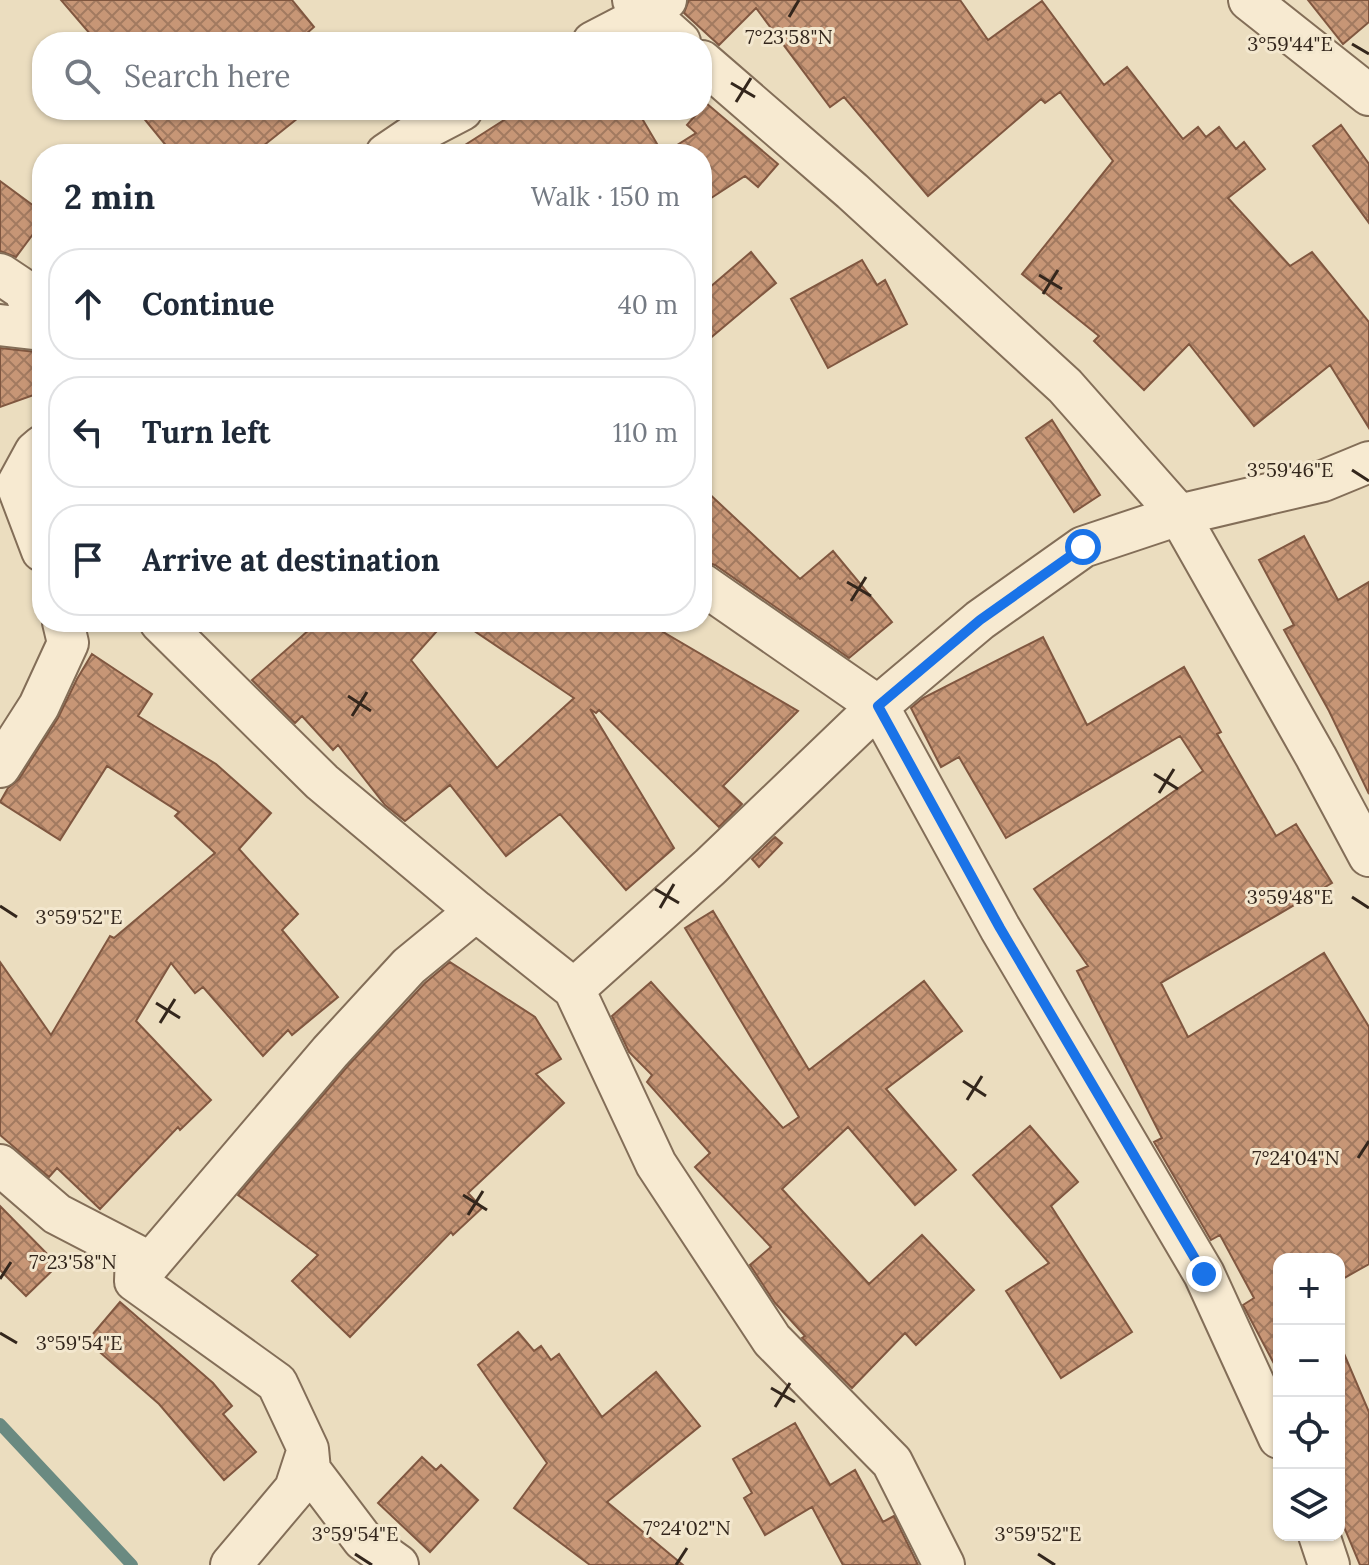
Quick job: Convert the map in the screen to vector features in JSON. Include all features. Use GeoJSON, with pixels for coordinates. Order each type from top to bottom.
{"type":"FeatureCollection","features":[{"type":"Feature","properties":{"kind":"street"},"geometry":{"type":"LineString","coordinates":[[1249,0],[1369,95]]}},
{"type":"Feature","properties":{"kind":"street"},"geometry":{"type":"LineString","coordinates":[[608,32],[649,5],[672,32]]}},
{"type":"Feature","properties":{"kind":"street"},"geometry":{"type":"LineString","coordinates":[[712,70],[852,191],[1065,386],[1179,515],[1369,856]]}},
{"type":"Feature","properties":{"kind":"street"},"geometry":{"type":"LineString","coordinates":[[401,144],[443,120]]}},
{"type":"Feature","properties":{"kind":"street"},"geometry":{"type":"LineString","coordinates":[[0,274],[24,290],[32,308]]}},
{"type":"Feature","properties":{"kind":"street"},"geometry":{"type":"LineString","coordinates":[[0,325],[32,328]]}},
{"type":"Feature","properties":{"kind":"street"},"geometry":{"type":"LineString","coordinates":[[32,460],[20,491],[32,524]]}},
{"type":"Feature","properties":{"kind":"street"},"geometry":{"type":"LineString","coordinates":[[574,989],[710,867],[878,706],[980,620],[1083,547],[1179,515],[1323,481],[1369,462]]}},
{"type":"Feature","properties":{"kind":"street"},"geometry":{"type":"LineString","coordinates":[[712,591],[878,706],[1000,928],[1204,1274],[1273,1425]]}},
{"type":"Feature","properties":{"kind":"street"},"geometry":{"type":"LineString","coordinates":[[0,767],[39,706],[68,643],[65,632]]}},
{"type":"Feature","properties":{"kind":"street"},"geometry":{"type":"LineString","coordinates":[[170,632],[322,782],[574,989],[656,1164],[772,1340],[892,1462],[944,1565]]}},
{"type":"Feature","properties":{"kind":"street"},"geometry":{"type":"LineString","coordinates":[[135,1281],[330,1052],[409,966],[476,911]]}},
{"type":"Feature","properties":{"kind":"street"},"geometry":{"type":"LineString","coordinates":[[0,1165],[57,1214],[136,1255],[135,1281]]}},
{"type":"Feature","properties":{"kind":"street"},"geometry":{"type":"LineString","coordinates":[[135,1281],[277,1383],[308,1449],[310,1470],[363,1540],[398,1565]]}},
{"type":"Feature","properties":{"kind":"street"},"geometry":{"type":"LineString","coordinates":[[231,1565],[295,1489],[308,1449]]}},
{"type":"Feature","properties":{"kind":"street"},"geometry":{"type":"LineString","coordinates":[[1321,1541],[1329,1565]]}},
{"type":"Feature","properties":{"kind":"building"},"geometry":{"type":"Polygon","coordinates":[[[61,0],[292,0],[314,27],[308,32],[88,32],[61,0]]]}},
{"type":"Feature","properties":{"kind":"building"},"geometry":{"type":"Polygon","coordinates":[[[689,0],[960,0],[988,40],[1042,1],[1104,85],[1127,67],[1183,139],[1198,127],[1206,137],[1219,127],[1236,149],[1244,142],[1265,169],[1228,198],[1290,266],[1312,252],[1369,322],[1369,428],[1330,365],[1254,426],[1189,344],[1144,390],[1094,341],[1099,336],[1022,274],[1113,161],[1060,92],[1045,103],[1041,99],[928,196],[844,97],[830,107],[756,8],[719,45],[712,39],[712,32],[705,32],[684,13],[689,0]]]}},
{"type":"Feature","properties":{"kind":"building"},"geometry":{"type":"Polygon","coordinates":[[[1308,0],[1369,0],[1369,22],[1343,44],[1308,0]]]}},
{"type":"Feature","properties":{"kind":"building"},"geometry":{"type":"Polygon","coordinates":[[[712,108],[778,164],[758,187],[745,176],[712,197],[712,144],[679,144],[696,133],[687,125],[691,120],[712,120],[712,108]]]}},
{"type":"Feature","properties":{"kind":"building"},"geometry":{"type":"Polygon","coordinates":[[[145,120],[296,120],[266,144],[165,144],[145,120]]]}},
{"type":"Feature","properties":{"kind":"building"},"geometry":{"type":"Polygon","coordinates":[[[504,120],[643,120],[657,144],[467,144],[504,120]]]}},
{"type":"Feature","properties":{"kind":"building"},"geometry":{"type":"Polygon","coordinates":[[[1341,125],[1369,164],[1369,223],[1313,146],[1341,125]]]}},
{"type":"Feature","properties":{"kind":"building"},"geometry":{"type":"Polygon","coordinates":[[[0,181],[32,205],[32,235],[16,257],[0,251],[0,181]]]}},
{"type":"Feature","properties":{"kind":"building"},"geometry":{"type":"Polygon","coordinates":[[[751,252],[776,283],[712,337],[712,285],[751,252]]]}},
{"type":"Feature","properties":{"kind":"building"},"geometry":{"type":"Polygon","coordinates":[[[862,260],[877,285],[885,280],[907,324],[828,368],[791,299],[862,260]]]}},
{"type":"Feature","properties":{"kind":"building"},"geometry":{"type":"Polygon","coordinates":[[[0,348],[32,352],[32,396],[0,407],[0,348]]]}},
{"type":"Feature","properties":{"kind":"building"},"geometry":{"type":"Polygon","coordinates":[[[1052,420],[1100,495],[1074,512],[1026,438],[1052,420]]]}},
{"type":"Feature","properties":{"kind":"building"},"geometry":{"type":"Polygon","coordinates":[[[712,496],[800,579],[833,551],[892,622],[849,658],[712,564],[712,496]]]}},
{"type":"Feature","properties":{"kind":"building"},"geometry":{"type":"Polygon","coordinates":[[[1304,536],[1338,600],[1369,582],[1369,794],[1329,711],[1284,630],[1294,625],[1259,560],[1304,536]]]}},
{"type":"Feature","properties":{"kind":"building"},"geometry":{"type":"Polygon","coordinates":[[[307,632],[436,632],[411,660],[497,768],[574,698],[476,632],[663,632],[798,711],[723,786],[742,804],[719,827],[599,710],[596,713],[590,709],[674,848],[626,890],[560,814],[506,856],[450,785],[405,821],[385,805],[338,745],[333,750],[302,716],[295,723],[252,680],[307,632]]]}},
{"type":"Feature","properties":{"kind":"building"},"geometry":{"type":"Polygon","coordinates":[[[1043,637],[1087,725],[1184,667],[1221,732],[1217,734],[1276,836],[1296,824],[1332,883],[1161,983],[1188,1037],[1324,953],[1369,1027],[1369,1264],[1345,1278],[1345,1253],[1273,1253],[1273,1362],[1243,1305],[1254,1298],[1220,1235],[1211,1240],[1154,1142],[1162,1138],[1077,971],[1088,966],[1034,889],[1203,771],[1180,736],[1006,838],[959,757],[941,767],[911,708],[923,698],[1043,637]]]}},
{"type":"Feature","properties":{"kind":"building"},"geometry":{"type":"Polygon","coordinates":[[[92,654],[152,694],[138,716],[216,764],[271,813],[239,849],[298,914],[282,930],[338,997],[292,1035],[288,1030],[263,1056],[203,987],[195,993],[171,963],[136,1021],[211,1100],[180,1130],[178,1127],[100,1209],[57,1168],[49,1177],[0,1135],[0,962],[51,1035],[110,936],[114,938],[215,853],[175,816],[179,812],[107,766],[60,840],[0,802],[8,788],[19,779],[58,718],[92,654]]]}},
{"type":"Feature","properties":{"kind":"building"},"geometry":{"type":"Polygon","coordinates":[[[775,837],[782,843],[759,867],[752,859],[775,837]]]}},
{"type":"Feature","properties":{"kind":"building"},"geometry":{"type":"Polygon","coordinates":[[[713,911],[809,1070],[924,981],[962,1031],[886,1089],[956,1170],[915,1205],[848,1127],[782,1189],[869,1284],[922,1235],[974,1290],[916,1345],[905,1333],[852,1388],[802,1338],[805,1336],[775,1303],[750,1265],[771,1247],[695,1167],[710,1153],[647,1082],[652,1075],[629,1052],[612,1016],[651,982],[783,1128],[799,1117],[685,928],[713,911]]]}},
{"type":"Feature","properties":{"kind":"building"},"geometry":{"type":"Polygon","coordinates":[[[450,962],[535,1017],[561,1059],[536,1074],[564,1103],[468,1193],[482,1208],[453,1235],[451,1232],[350,1337],[292,1281],[318,1255],[238,1195],[347,1067],[425,983],[450,962]]]}},
{"type":"Feature","properties":{"kind":"building"},"geometry":{"type":"Polygon","coordinates":[[[1030,1126],[1078,1182],[1051,1206],[1132,1332],[1061,1378],[1006,1291],[1049,1263],[973,1175],[1030,1126]]]}},
{"type":"Feature","properties":{"kind":"building"},"geometry":{"type":"Polygon","coordinates":[[[0,1206],[58,1265],[26,1296],[0,1270],[0,1206]]]}},
{"type":"Feature","properties":{"kind":"building"},"geometry":{"type":"Polygon","coordinates":[[[120,1302],[213,1383],[232,1406],[223,1414],[256,1452],[224,1480],[159,1404],[87,1341],[120,1302]]]}},
{"type":"Feature","properties":{"kind":"building"},"geometry":{"type":"Polygon","coordinates":[[[518,1332],[534,1351],[541,1346],[551,1360],[559,1354],[602,1417],[656,1372],[700,1426],[607,1502],[683,1565],[590,1565],[514,1508],[547,1463],[478,1365],[518,1332]]]}},
{"type":"Feature","properties":{"kind":"building"},"geometry":{"type":"Polygon","coordinates":[[[1345,1356],[1369,1412],[1369,1565],[1360,1565],[1345,1529],[1345,1356]]]}},
{"type":"Feature","properties":{"kind":"building"},"geometry":{"type":"Polygon","coordinates":[[[795,1423],[830,1485],[855,1470],[883,1522],[894,1516],[918,1565],[843,1565],[812,1507],[765,1535],[744,1498],[752,1493],[733,1459],[795,1423]]]}},
{"type":"Feature","properties":{"kind":"building"},"geometry":{"type":"Polygon","coordinates":[[[422,1457],[436,1470],[441,1465],[478,1500],[430,1552],[378,1503],[422,1457]]]}},
{"type":"Feature","properties":{"kind":"waterway"},"geometry":{"type":"LineString","coordinates":[[0,1424],[132,1565]]}},
{"type":"Feature","properties":{"kind":"route"},"geometry":{"type":"LineString","coordinates":[[1083,547],[980,620],[878,706],[1000,928],[1204,1274]]}}]}
